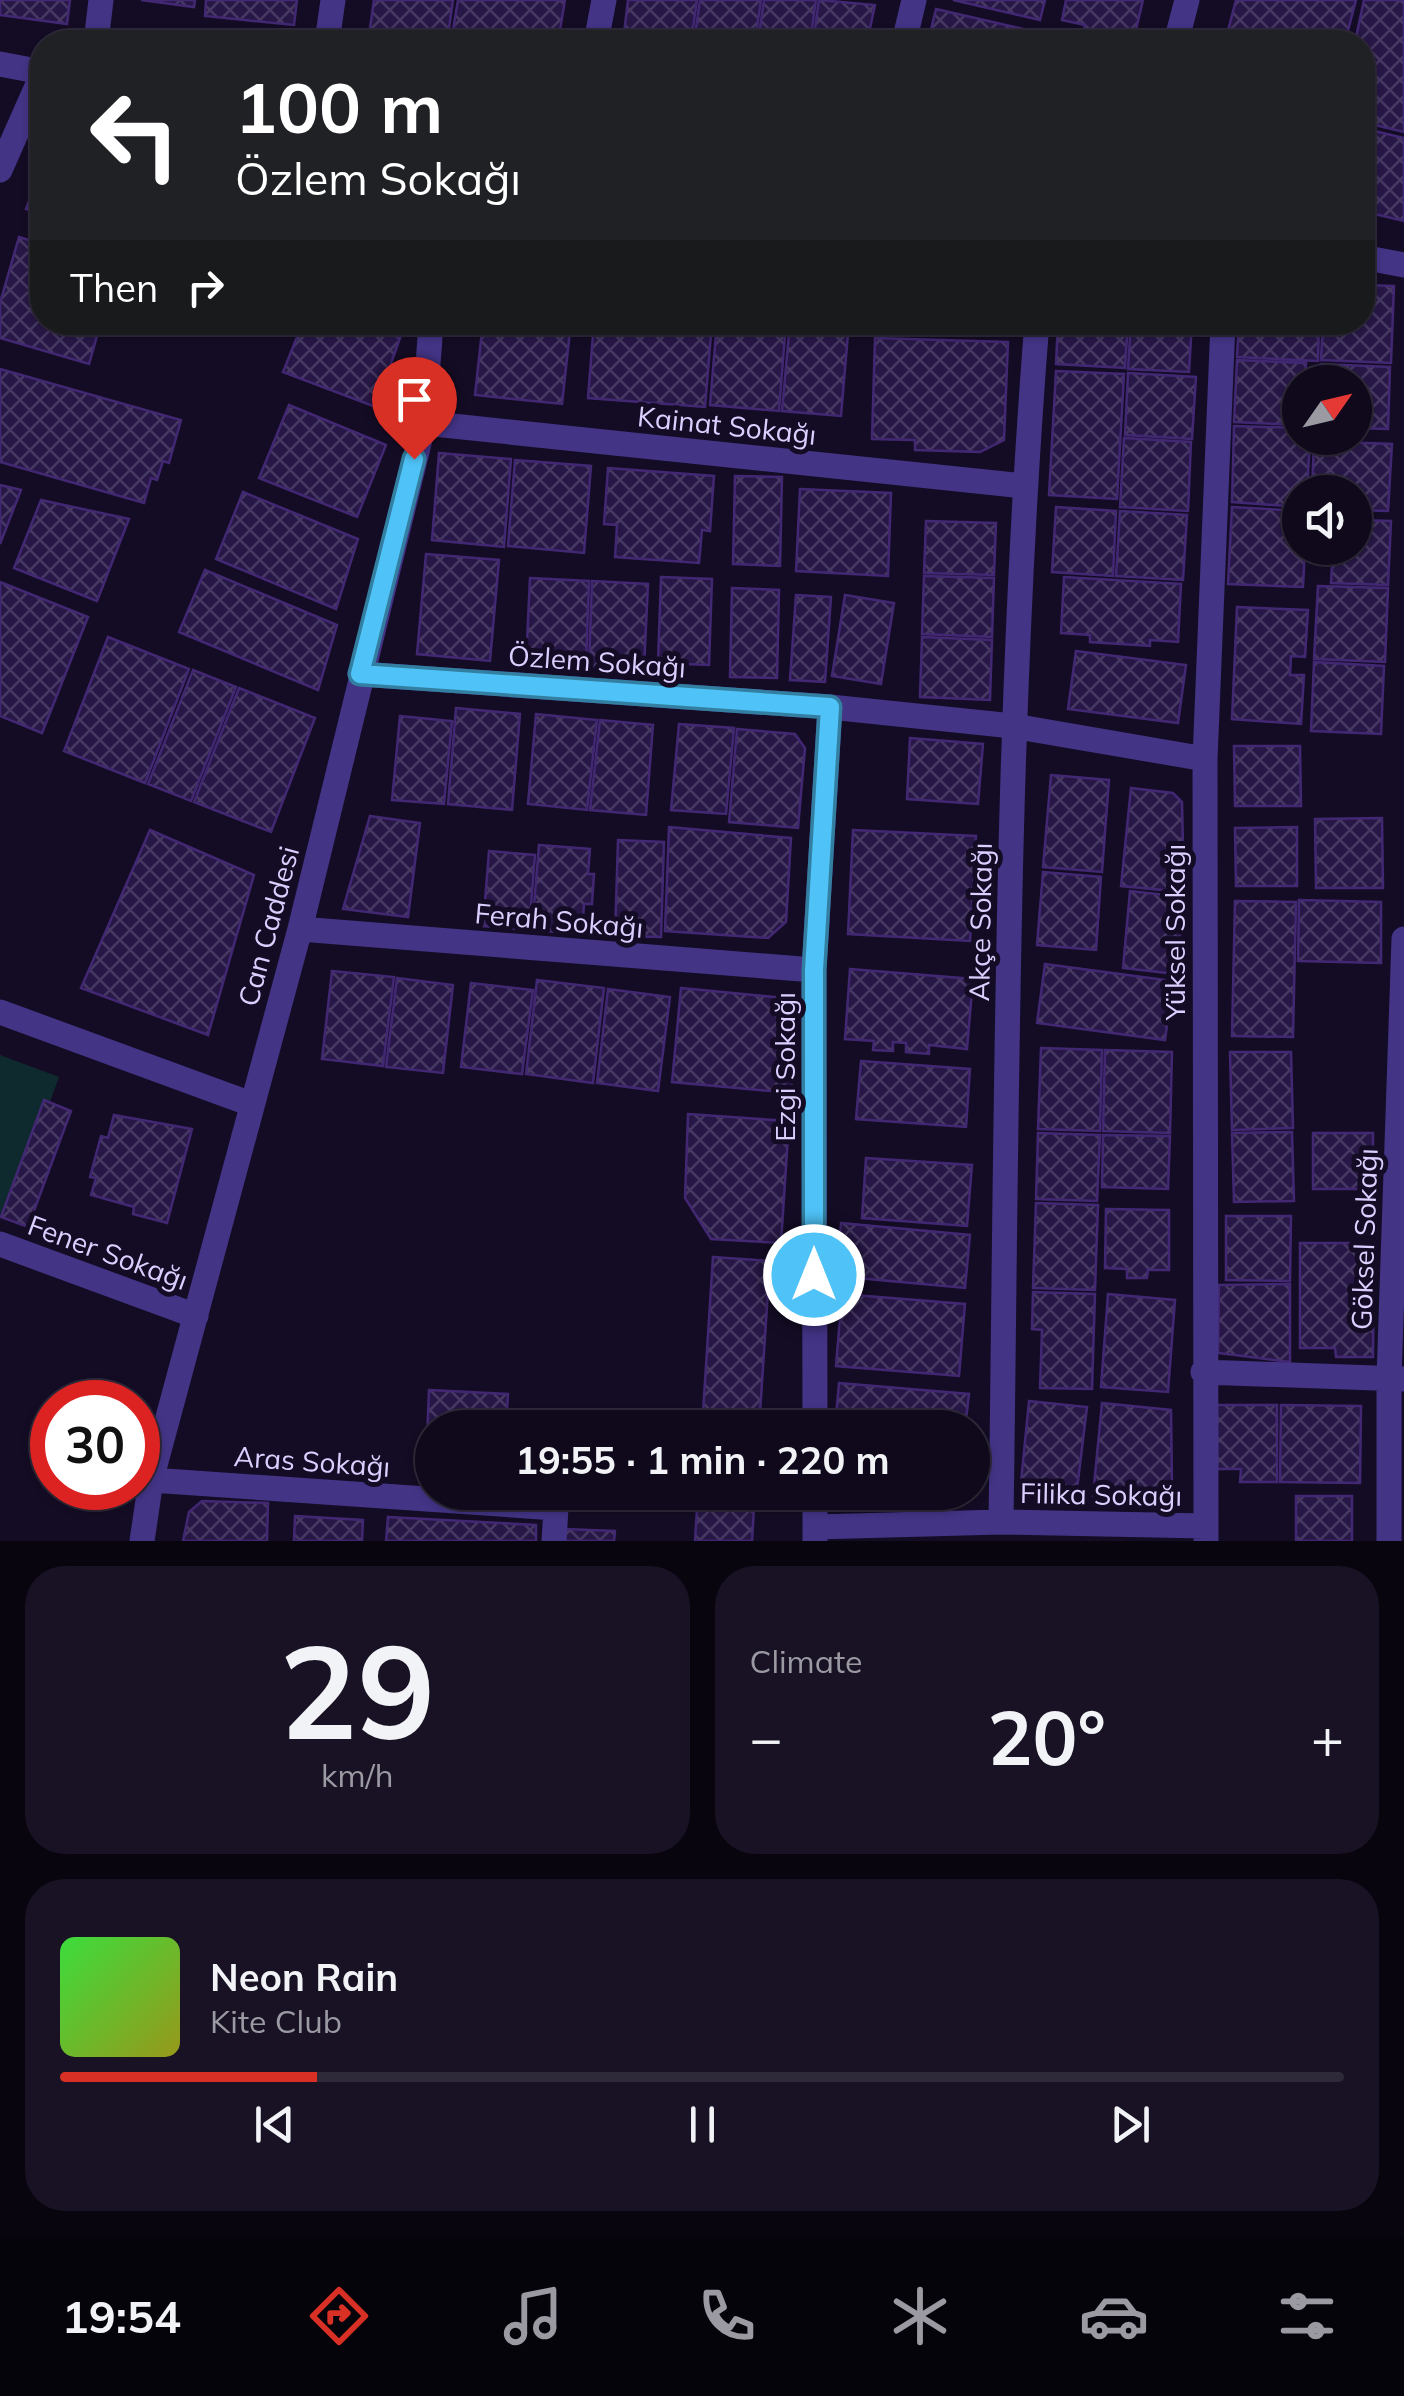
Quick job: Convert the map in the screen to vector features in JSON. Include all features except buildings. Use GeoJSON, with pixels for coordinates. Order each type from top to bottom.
{"type":"FeatureCollection","features":[{"type":"Feature","properties":{"kind":"street"},"geometry":{"type":"LineString","coordinates":[[98,30],[102,0]]}},
{"type":"Feature","properties":{"kind":"street"},"geometry":{"type":"LineString","coordinates":[[329,30],[333,0]]}},
{"type":"Feature","properties":{"kind":"street"},"geometry":{"type":"LineString","coordinates":[[598,30],[604,0]]}},
{"type":"Feature","properties":{"kind":"street"},"geometry":{"type":"LineString","coordinates":[[907,30],[914,0]]}},
{"type":"Feature","properties":{"kind":"street"},"geometry":{"type":"LineString","coordinates":[[1179,30],[1188,0]]}},
{"type":"Feature","properties":{"kind":"street"},"geometry":{"type":"LineString","coordinates":[[0,64],[30,71]]}},
{"type":"Feature","properties":{"kind":"street"},"geometry":{"type":"LineString","coordinates":[[0,170],[30,101]]}},
{"type":"Feature","properties":{"kind":"street"},"geometry":{"type":"LineString","coordinates":[[1375,259],[1404,265]]}},
{"type":"Feature","properties":{"kind":"street","name":"Can Caddesi"},"geometry":{"type":"LineString","coordinates":[[160,1450],[300,929],[424,423],[430,335]]}},
{"type":"Feature","properties":{"kind":"street","name":"Akçe Sokağı"},"geometry":{"type":"LineString","coordinates":[[1002,1522],[1013,726],[1024,486],[1036,335]]}},
{"type":"Feature","properties":{"kind":"street","name":"Yüksel Sokağı"},"geometry":{"type":"LineString","coordinates":[[1206,1534],[1205,759],[1222,335]]}},
{"type":"Feature","properties":{"kind":"street","name":"Kainat Sokağı"},"geometry":{"type":"LineString","coordinates":[[424,423],[1024,486]]}},
{"type":"Feature","properties":{"kind":"street","name":"Özlem Sokağı"},"geometry":{"type":"LineString","coordinates":[[360,674],[830,707],[1013,726],[1205,759]]}},
{"type":"Feature","properties":{"kind":"street","name":"Ezgi Sokağı"},"geometry":{"type":"LineString","coordinates":[[815,1410],[814,970],[830,707]]}},
{"type":"Feature","properties":{"kind":"street","name":"Ferah Sokağı"},"geometry":{"type":"LineString","coordinates":[[300,929],[814,970]]}},
{"type":"Feature","properties":{"kind":"street","name":"Göksel Sokağı"},"geometry":{"type":"LineString","coordinates":[[1389,1541],[1404,939]]}},
{"type":"Feature","properties":{"kind":"street"},"geometry":{"type":"LineString","coordinates":[[0,1012],[251,1104]]}},
{"type":"Feature","properties":{"kind":"street","name":"Fener Sokağı"},"geometry":{"type":"LineString","coordinates":[[0,1244],[196,1316]]}},
{"type":"Feature","properties":{"kind":"street"},"geometry":{"type":"LineString","coordinates":[[1204,1372],[1396,1379]]}},
{"type":"Feature","properties":{"kind":"street","name":"Aras Sokağı"},"geometry":{"type":"LineString","coordinates":[[160,1481],[556,1508],[554,1541]]}},
{"type":"Feature","properties":{"kind":"street","name":"Can Caddesi"},"geometry":{"type":"LineString","coordinates":[[142,1541],[147,1510]]}},
{"type":"Feature","properties":{"kind":"street","name":"Filika Sokağı"},"geometry":{"type":"LineString","coordinates":[[815,1534],[1002,1522],[1206,1534]]}},
{"type":"Feature","properties":{"kind":"green space"},"geometry":{"type":"Polygon","coordinates":[[[0,1055],[59,1077],[7,1220],[0,1217],[0,1055]]]}},
{"type":"Feature","properties":{"kind":"route"},"geometry":{"type":"LineString","coordinates":[[414,459],[360,674],[830,707],[814,970],[814,1275]]}}]}
